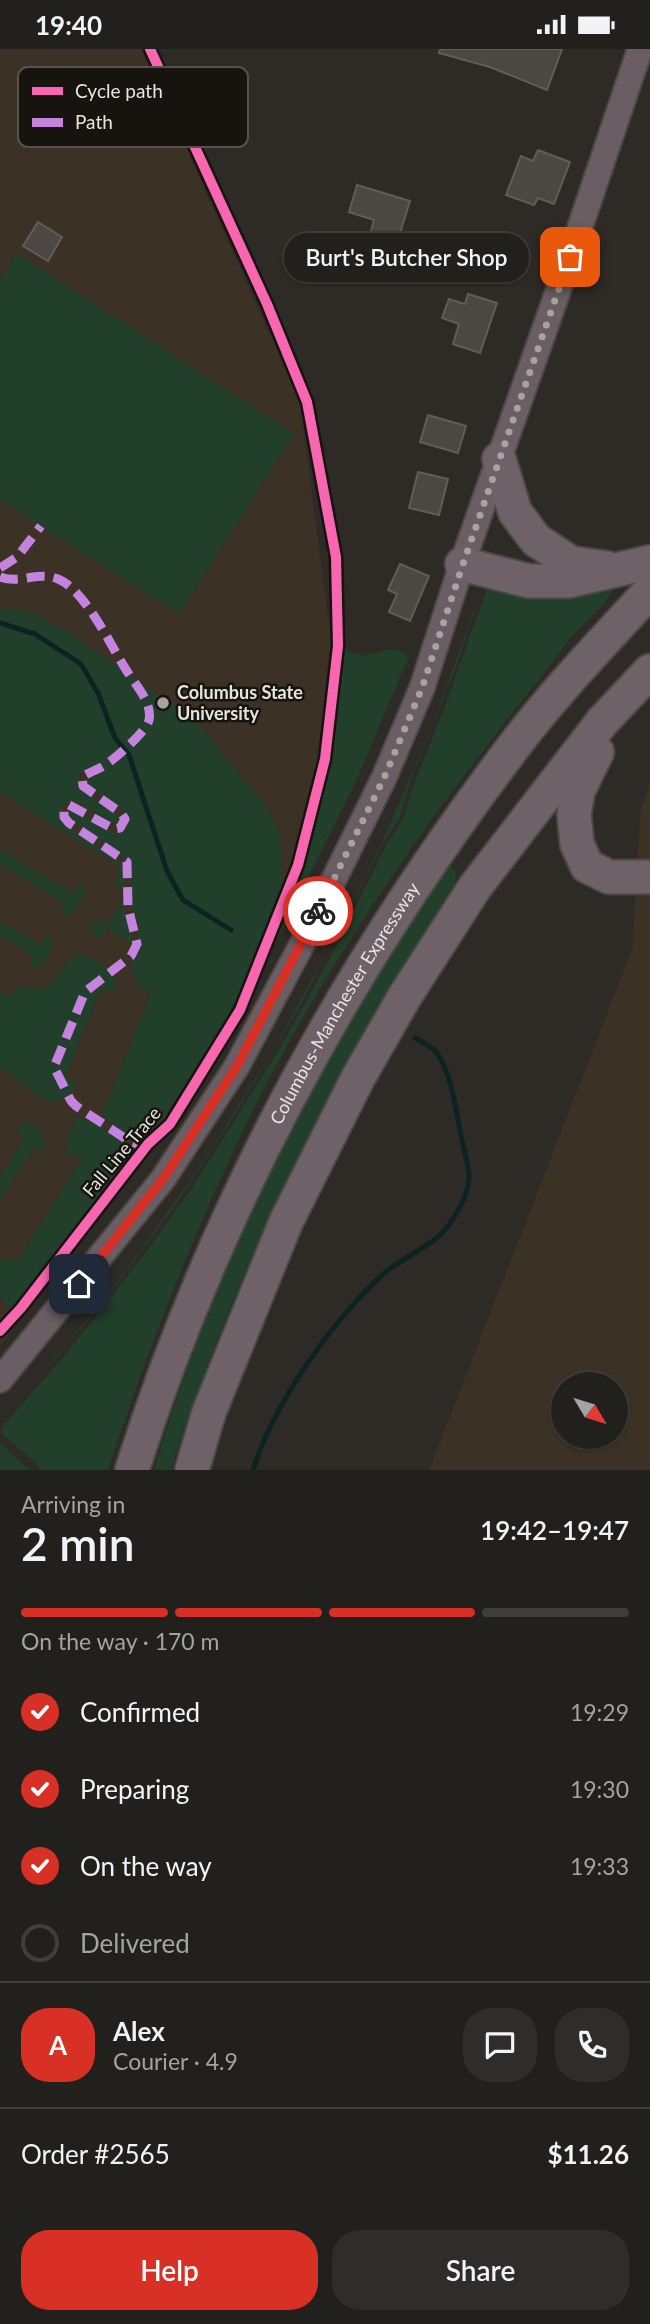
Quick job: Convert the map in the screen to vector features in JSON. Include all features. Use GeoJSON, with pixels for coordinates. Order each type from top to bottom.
{"type":"FeatureCollection","features":[{"type":"Feature","properties":{"kind":"highway"},"geometry":{"type":"LineString","coordinates":[[499,459],[515,512],[536,540],[571,563],[617,569]]}},
{"type":"Feature","properties":{"kind":"highway"},"geometry":{"type":"LineString","coordinates":[[463,564],[529,581],[569,581],[650,562]]}},
{"type":"Feature","properties":{"kind":"highway","name":"Columbus-Manchester Expressway"},"geometry":{"type":"LineString","coordinates":[[132,1470],[155,1397],[233,1206],[300,1073],[346,991],[413,889],[513,747],[650,591]]}},
{"type":"Feature","properties":{"kind":"highway"},"geometry":{"type":"LineString","coordinates":[[643,679],[592,760],[578,791],[574,814],[577,844],[587,866],[609,877],[650,877]]}},
{"type":"Feature","properties":{"kind":"highway"},"geometry":{"type":"LineString","coordinates":[[192,1470],[209,1412],[286,1222],[358,1078],[457,912],[601,722],[643,679]]}},
{"type":"Feature","properties":{"kind":"main road"},"geometry":{"type":"LineString","coordinates":[[0,1380],[163,1179],[237,1066],[384,778],[422,688],[640,49]]}},
{"type":"Feature","properties":{"kind":"shaded area","name":"Columbus State University"},"geometry":{"type":"Polygon","coordinates":[[[0,49],[142,49],[150,67],[18,67],[18,147],[186,147],[300,402],[332,649],[319,757],[294,863],[236,995],[164,1125],[0,1346],[0,49]]]}},
{"type":"Feature","properties":{"kind":"shaded area"},"geometry":{"type":"Polygon","coordinates":[[[650,783],[650,1470],[429,1470],[632,950],[641,807],[650,783]]]}},
{"type":"Feature","properties":{"kind":"green space"},"geometry":{"type":"Polygon","coordinates":[[[17,253],[294,434],[179,614],[0,500],[0,280],[17,253]]]}},
{"type":"Feature","properties":{"kind":"green space"},"geometry":{"type":"Polygon","coordinates":[[[490,581],[614,588],[604,604],[569,640],[428,824],[364,918],[300,1022],[261,1094],[187,1256],[153,1341],[108,1470],[40,1470],[35,1462],[2,1434],[1,1428],[67,1353],[146,1252],[193,1187],[280,1048],[341,938],[387,843],[403,820],[490,581]]]}},
{"type":"Feature","properties":{"kind":"green space"},"geometry":{"type":"Polygon","coordinates":[[[483,586],[457,664],[410,782],[399,819],[384,841],[301,1004],[236,1113],[176,1204],[101,1305],[0,1422],[95,1310],[139,1252],[203,1162],[274,1048],[331,945],[383,840],[431,729],[483,586]]]}},
{"type":"Feature","properties":{"kind":"green space"},"geometry":{"type":"Polygon","coordinates":[[[0,608],[28,611],[68,632],[196,721],[267,808],[280,835],[282,878],[285,879],[237,1006],[164,1126],[144,1142],[127,1137],[102,1115],[151,993],[139,987],[130,964],[142,946],[132,908],[132,863],[73,822],[67,812],[74,809],[116,833],[127,828],[130,817],[123,809],[85,783],[86,777],[104,773],[98,766],[82,772],[76,781],[82,791],[119,815],[121,823],[112,823],[76,802],[67,802],[59,812],[66,826],[121,862],[124,889],[114,883],[121,867],[0,792],[0,608]]]}},
{"type":"Feature","properties":{"kind":"green space"},"geometry":{"type":"Polygon","coordinates":[[[343,646],[352,653],[361,655],[393,649],[408,658],[357,779],[265,964],[300,870],[318,807],[336,716],[343,646]]]}},
{"type":"Feature","properties":{"kind":"green space"},"geometry":{"type":"Polygon","coordinates":[[[0,849],[72,893],[79,883],[83,885],[83,898],[72,914],[62,917],[60,912],[65,904],[0,864],[0,849]]]}},
{"type":"Feature","properties":{"kind":"green space"},"geometry":{"type":"Polygon","coordinates":[[[449,864],[456,872],[451,895],[386,996],[328,1099],[250,1261],[205,1373],[171,1470],[154,1470],[210,1310],[279,1156],[359,1007],[449,864]]]}},
{"type":"Feature","properties":{"kind":"green space"},"geometry":{"type":"Polygon","coordinates":[[[124,898],[124,909],[134,944],[107,928],[101,937],[96,938],[92,933],[91,923],[98,919],[107,925],[124,898]]]}},
{"type":"Feature","properties":{"kind":"green space"},"geometry":{"type":"Polygon","coordinates":[[[0,921],[40,945],[46,936],[50,937],[51,948],[40,966],[30,968],[34,956],[0,936],[0,921]]]}},
{"type":"Feature","properties":{"kind":"green space"},"geometry":{"type":"Polygon","coordinates":[[[76,954],[89,957],[108,970],[116,988],[113,992],[101,988],[65,1077],[76,1083],[77,1087],[59,1101],[47,1100],[0,1067],[0,992],[9,997],[16,987],[37,989],[49,985],[76,954]]]}},
{"type":"Feature","properties":{"kind":"green space"},"geometry":{"type":"Polygon","coordinates":[[[79,1116],[100,1125],[118,1139],[138,1149],[18,1306],[11,1311],[0,1296],[0,1261],[3,1258],[18,1260],[82,1159],[68,1156],[66,1153],[69,1135],[79,1116]]]}},
{"type":"Feature","properties":{"kind":"green space"},"geometry":{"type":"Polygon","coordinates":[[[30,1121],[42,1136],[41,1155],[35,1146],[0,1200],[0,1177],[23,1140],[18,1131],[23,1123],[30,1121]]]}},
{"type":"Feature","properties":{"kind":"green space"},"geometry":{"type":"Polygon","coordinates":[[[0,1443],[29,1470],[0,1470],[0,1443]]]}},
{"type":"Feature","properties":{"kind":"building"},"geometry":{"type":"Polygon","coordinates":[[[440,49],[562,49],[547,90],[490,67],[439,53],[440,49]]]}},
{"type":"Feature","properties":{"kind":"building"},"geometry":{"type":"Polygon","coordinates":[[[538,150],[570,162],[554,204],[538,198],[534,205],[506,195],[521,156],[533,161],[538,150]]]}},
{"type":"Feature","properties":{"kind":"building"},"geometry":{"type":"Polygon","coordinates":[[[357,185],[410,201],[397,243],[370,235],[374,220],[349,212],[357,185]]]}},
{"type":"Feature","properties":{"kind":"building"},"geometry":{"type":"Polygon","coordinates":[[[38,222],[62,237],[48,261],[23,246],[38,222]]]}},
{"type":"Feature","properties":{"kind":"building"},"geometry":{"type":"Polygon","coordinates":[[[468,294],[497,303],[480,353],[453,344],[459,324],[442,318],[449,299],[465,304],[468,294]]]}},
{"type":"Feature","properties":{"kind":"building"},"geometry":{"type":"Polygon","coordinates":[[[428,415],[466,426],[458,453],[420,442],[428,415]]]}},
{"type":"Feature","properties":{"kind":"building"},"geometry":{"type":"Polygon","coordinates":[[[418,472],[448,479],[439,515],[409,508],[418,472]]]}},
{"type":"Feature","properties":{"kind":"building"},"geometry":{"type":"Polygon","coordinates":[[[400,564],[429,576],[410,621],[389,612],[397,594],[388,590],[400,564]]]}},
{"type":"Feature","properties":{"kind":"waterway"},"geometry":{"type":"LineString","coordinates":[[0,623],[35,634],[81,664],[98,693],[115,738],[129,755],[167,871],[183,900],[231,930]]}},
{"type":"Feature","properties":{"kind":"waterway"},"geometry":{"type":"LineString","coordinates":[[253,1470],[262,1444],[289,1392],[342,1317],[381,1276],[442,1233],[465,1196],[469,1182],[468,1169],[447,1074],[435,1051],[415,1038]]}},
{"type":"Feature","properties":{"kind":"marked path"},"geometry":{"type":"LineString","coordinates":[[0,568],[17,557],[41,526]]}},
{"type":"Feature","properties":{"kind":"marked path"},"geometry":{"type":"LineString","coordinates":[[0,577],[51,577],[68,585],[96,618],[148,706],[149,720],[137,737],[110,762],[82,777],[83,786],[121,813],[125,819],[120,828],[114,829],[69,805],[64,810],[64,817],[69,823],[127,862],[128,907],[137,944],[131,956],[85,992],[54,1067],[76,1106],[129,1141],[146,1147]]}},
{"type":"Feature","properties":{"kind":"cycle path","name":"Fall Line Trace"},"geometry":{"type":"LineString","coordinates":[[150,49],[158,67]]}},
{"type":"Feature","properties":{"kind":"cycle path","name":"Fall Line Trace"},"geometry":{"type":"LineString","coordinates":[[0,1331],[21,1308],[148,1144],[170,1124],[240,1010],[298,865],[325,759],[338,646],[336,557],[307,402],[267,304],[195,147]]}},
{"type":"Feature","properties":{"kind":"way so far"},"geometry":{"type":"LineString","coordinates":[[318,911],[384,778],[422,688],[570,257]]}},
{"type":"Feature","properties":{"kind":"place","name":"Burt's Butcher Shop"},"geometry":{"type":"Point","coordinates":[570,257]}},
{"type":"Feature","properties":{"kind":"place","name":"Columbus State University"},"geometry":{"type":"Point","coordinates":[163,703]}},
{"type":"Feature","properties":{"kind":"route"},"geometry":{"type":"LineString","coordinates":[[79,1284],[163,1179],[237,1066],[318,911]]}}]}
